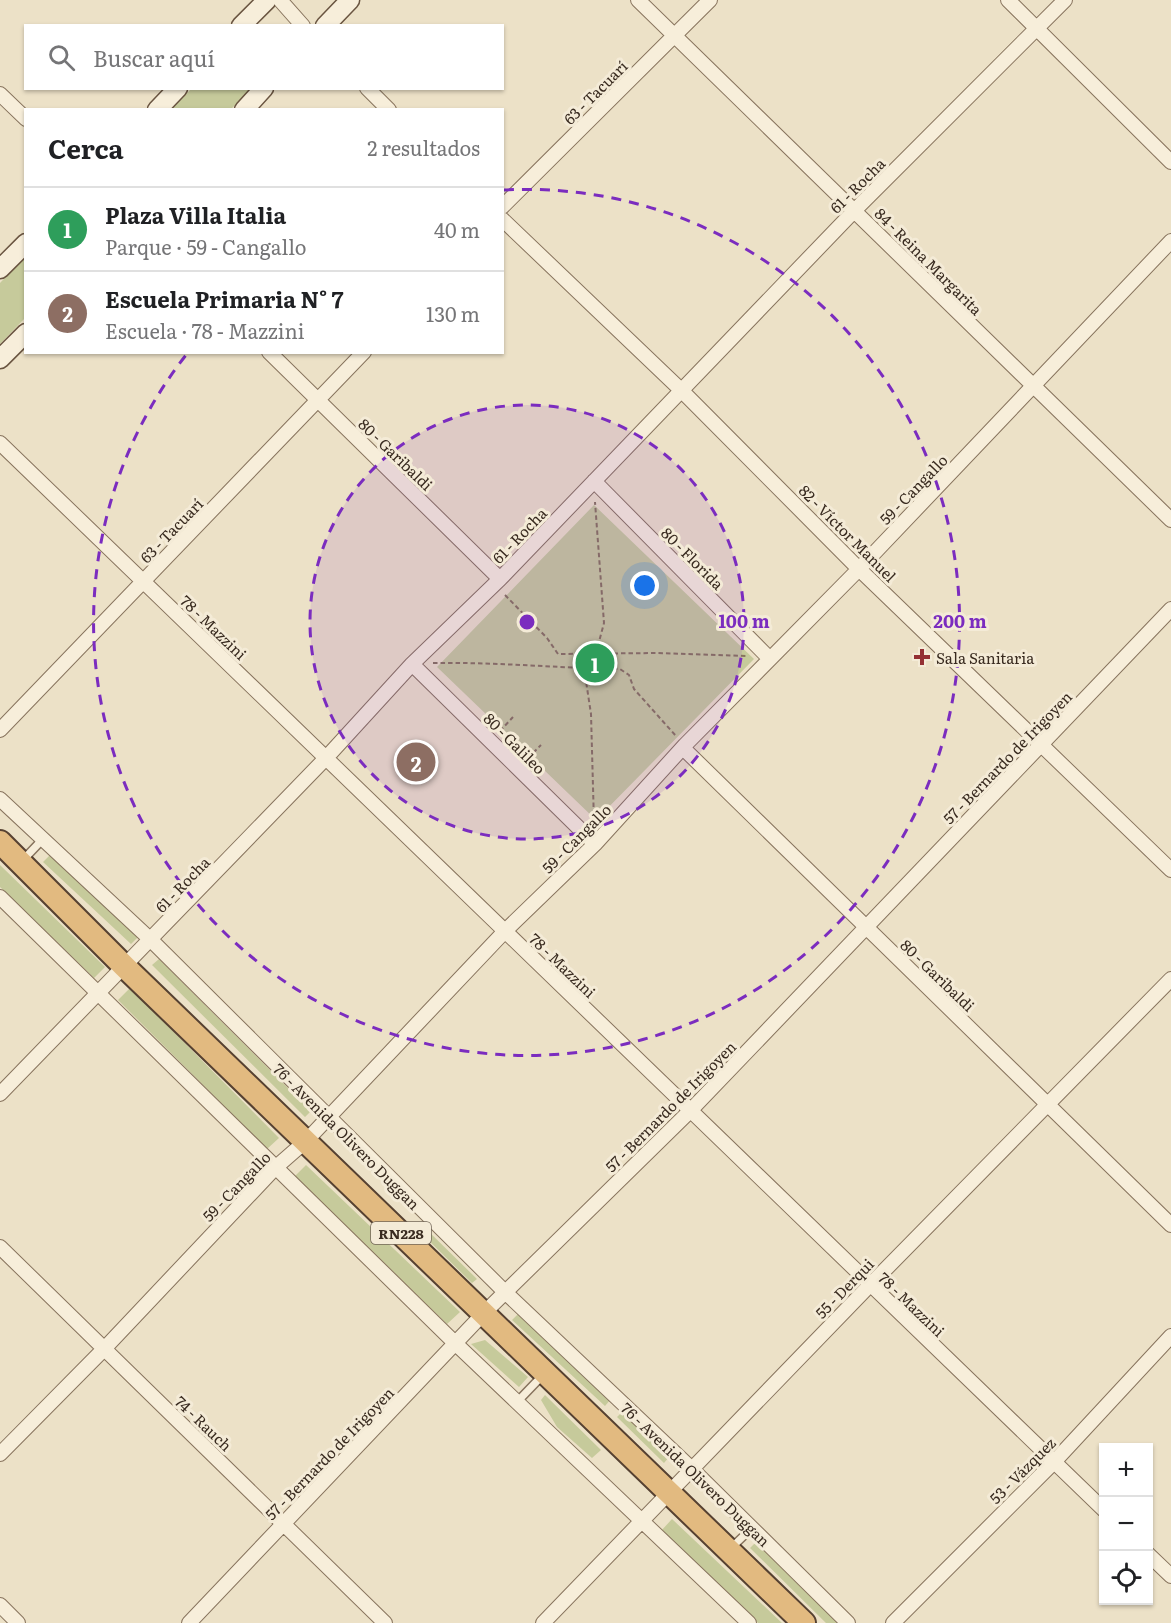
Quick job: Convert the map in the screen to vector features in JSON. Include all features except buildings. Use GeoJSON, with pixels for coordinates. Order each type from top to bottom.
{"type":"FeatureCollection","features":[{"type":"Feature","properties":{"kind":"highway","name":"76 - Avenida Olivero Duggan"},"geometry":{"type":"LineString","coordinates":[[0,842],[125,967],[307,1140],[483,1314],[804,1623]]}},
{"type":"Feature","properties":{"kind":"main road"},"geometry":{"type":"LineString","coordinates":[[244,24],[267,0]]}},
{"type":"Feature","properties":{"kind":"main road"},"geometry":{"type":"LineString","coordinates":[[327,24],[350,0]]}},
{"type":"Feature","properties":{"kind":"main road"},"geometry":{"type":"LineString","coordinates":[[159,108],[176,90]]}},
{"type":"Feature","properties":{"kind":"main road"},"geometry":{"type":"LineString","coordinates":[[246,108],[262,90]]}},
{"type":"Feature","properties":{"kind":"main road"},"geometry":{"type":"LineString","coordinates":[[0,269],[24,245]]}},
{"type":"Feature","properties":{"kind":"main road"},"geometry":{"type":"LineString","coordinates":[[0,359],[24,335]]}},
{"type":"Feature","properties":{"kind":"street"},"geometry":{"type":"LineString","coordinates":[[280,0],[301,24]]}},
{"type":"Feature","properties":{"kind":"street","name":"84 - Reina Margarita"},"geometry":{"type":"LineString","coordinates":[[638,0],[1171,520]]}},
{"type":"Feature","properties":{"kind":"street","name":"63 - Tacuarí"},"geometry":{"type":"LineString","coordinates":[[504,205],[710,0]]}},
{"type":"Feature","properties":{"kind":"street"},"geometry":{"type":"LineString","coordinates":[[1008,0],[1171,162]]}},
{"type":"Feature","properties":{"kind":"street","name":"61 - Rocha"},"geometry":{"type":"LineString","coordinates":[[0,1095],[326,758],[412,664],[497,582],[855,210],[1065,0]]}},
{"type":"Feature","properties":{"kind":"street"},"geometry":{"type":"LineString","coordinates":[[369,90],[387,108]]}},
{"type":"Feature","properties":{"kind":"street"},"geometry":{"type":"LineString","coordinates":[[0,94],[24,117]]}},
{"type":"Feature","properties":{"kind":"street","name":"82 - Víctor Manuel"},"geometry":{"type":"LineString","coordinates":[[504,221],[681,390],[859,569],[1043,744],[1171,870]]}},
{"type":"Feature","properties":{"kind":"street","name":"59 - Cangallo"},"geometry":{"type":"LineString","coordinates":[[0,1454],[104,1349],[275,1168],[307,1140],[505,931],[595,844],[768,657],[859,569],[1171,241]]}},
{"type":"Feature","properties":{"kind":"street","name":"80 - Garibaldi"},"geometry":{"type":"LineString","coordinates":[[271,354],[497,582]]}},
{"type":"Feature","properties":{"kind":"street","name":"63 - Tacuarí"},"geometry":{"type":"LineString","coordinates":[[0,730],[362,354]]}},
{"type":"Feature","properties":{"kind":"street","name":"78 - Mazzini"},"geometry":{"type":"LineString","coordinates":[[0,443],[869,1286],[1099,1505]]}},
{"type":"Feature","properties":{"kind":"street","name":"80 - Florida"},"geometry":{"type":"LineString","coordinates":[[594,481],[768,657]]}},
{"type":"Feature","properties":{"kind":"street","name":"57 - Bernardo de Irigoyen"},"geometry":{"type":"LineString","coordinates":[[189,1623],[483,1314],[690,1111],[1171,609]]}},
{"type":"Feature","properties":{"kind":"street","name":"80 - Galileo"},"geometry":{"type":"LineString","coordinates":[[412,664],[595,844]]}},
{"type":"Feature","properties":{"kind":"street","name":"80 - Garibaldi"},"geometry":{"type":"LineString","coordinates":[[684,747],[1171,1225]]}},
{"type":"Feature","properties":{"kind":"street","name":"76 - Avenida Olivero Duggan"},"geometry":{"type":"LineString","coordinates":[[0,799],[151,940],[505,1292],[693,1470],[848,1623]]}},
{"type":"Feature","properties":{"kind":"street"},"geometry":{"type":"LineString","coordinates":[[0,897],[456,1344],[749,1623]]}},
{"type":"Feature","properties":{"kind":"street","name":"55 - Derqui"},"geometry":{"type":"LineString","coordinates":[[543,1623],[869,1286],[1171,979]]}},
{"type":"Feature","properties":{"kind":"street","name":"74 - Rauch"},"geometry":{"type":"LineString","coordinates":[[0,1247],[385,1623]]}},
{"type":"Feature","properties":{"kind":"street","name":"53 - Vázquez"},"geometry":{"type":"LineString","coordinates":[[893,1623],[1054,1462],[1171,1336]]}},
{"type":"Feature","properties":{"kind":"street"},"geometry":{"type":"LineString","coordinates":[[1153,1558],[1171,1576]]}},
{"type":"Feature","properties":{"kind":"street"},"geometry":{"type":"LineString","coordinates":[[0,1605],[18,1623]]}},
{"type":"Feature","properties":{"kind":"lane"},"geometry":{"type":"LineString","coordinates":[[21,862],[42,840]]}},
{"type":"Feature","properties":{"kind":"lane"},"geometry":{"type":"LineString","coordinates":[[517,1402],[545,1372]]}},
{"type":"Feature","properties":{"kind":"lane"},"geometry":{"type":"LineString","coordinates":[[729,1549],[752,1528]]}},
{"type":"Feature","properties":{"kind":"path"},"geometry":{"type":"LineString","coordinates":[[592,668],[604,623],[594,481]]}},
{"type":"Feature","properties":{"kind":"path"},"geometry":{"type":"LineString","coordinates":[[497,582],[547,638],[558,654],[768,657]]}},
{"type":"Feature","properties":{"kind":"path"},"geometry":{"type":"LineString","coordinates":[[412,664],[485,662],[538,668],[620,669],[626,672],[634,689],[684,747]]}},
{"type":"Feature","properties":{"kind":"path"},"geometry":{"type":"LineString","coordinates":[[584,668],[591,714],[595,844]]}},
{"type":"Feature","properties":{"kind":"path"},"geometry":{"type":"LineString","coordinates":[[491,741],[513,717]]}},
{"type":"Feature","properties":{"kind":"path"},"geometry":{"type":"LineString","coordinates":[[518,768],[541,745]]}},
{"type":"Feature","properties":{"kind":"green space"},"geometry":{"type":"Polygon","coordinates":[[[190,90],[251,90],[232,108],[173,108],[190,90]]]}},
{"type":"Feature","properties":{"kind":"green space"},"geometry":{"type":"Polygon","coordinates":[[[24,258],[24,319],[0,344],[0,283],[24,258]]]}},
{"type":"Feature","properties":{"kind":"green space"},"geometry":{"type":"Polygon","coordinates":[[[594,505],[754,659],[596,820],[437,667],[594,505]]]}},
{"type":"Feature","properties":{"kind":"green space"},"geometry":{"type":"Polygon","coordinates":[[[50,855],[138,937],[131,944],[43,862],[50,855]]]}},
{"type":"Feature","properties":{"kind":"green space"},"geometry":{"type":"Polygon","coordinates":[[[0,865],[105,967],[94,978],[0,887],[0,865]]]}},
{"type":"Feature","properties":{"kind":"green space"},"geometry":{"type":"Polygon","coordinates":[[[159,959],[311,1111],[305,1117],[152,965],[159,959]]]}},
{"type":"Feature","properties":{"kind":"green space"},"geometry":{"type":"Polygon","coordinates":[[[130,988],[279,1138],[267,1149],[118,1000],[130,988]]]}},
{"type":"Feature","properties":{"kind":"green space"},"geometry":{"type":"Polygon","coordinates":[[[306,1165],[460,1312],[447,1324],[294,1177],[306,1165]]]}},
{"type":"Feature","properties":{"kind":"green space"},"geometry":{"type":"Polygon","coordinates":[[[423,1226],[477,1279],[472,1283],[419,1231],[423,1226]]]}},
{"type":"Feature","properties":{"kind":"green space"},"geometry":{"type":"Polygon","coordinates":[[[519,1313],[611,1399],[605,1406],[512,1320],[519,1313]]]}},
{"type":"Feature","properties":{"kind":"green space"},"geometry":{"type":"Polygon","coordinates":[[[485,1340],[528,1377],[519,1387],[471,1344],[485,1340]]]}},
{"type":"Feature","properties":{"kind":"green space"},"geometry":{"type":"Polygon","coordinates":[[[545,1395],[601,1450],[592,1458],[557,1427],[541,1400],[545,1395]]]}},
{"type":"Feature","properties":{"kind":"green space"},"geometry":{"type":"Polygon","coordinates":[[[622,1412],[669,1457],[664,1463],[617,1417],[622,1412]]]}},
{"type":"Feature","properties":{"kind":"green space"},"geometry":{"type":"Polygon","coordinates":[[[672,1519],[782,1623],[758,1623],[661,1531],[672,1519]]]}},
{"type":"Feature","properties":{"kind":"green space"},"geometry":{"type":"Polygon","coordinates":[[[756,1542],[838,1623],[826,1623],[750,1548],[756,1542]]]}},
{"type":"Feature","properties":{"kind":"place","name":"Sala Sanitaria"},"geometry":{"type":"Point","coordinates":[922,657]}},
{"type":"Feature","properties":{"kind":"place","name":"Plaza Villa Italia"},"geometry":{"type":"Point","coordinates":[595,663]}},
{"type":"Feature","properties":{"kind":"place","name":"Escuela Primaria N° 7"},"geometry":{"type":"Point","coordinates":[416,762]}}]}
